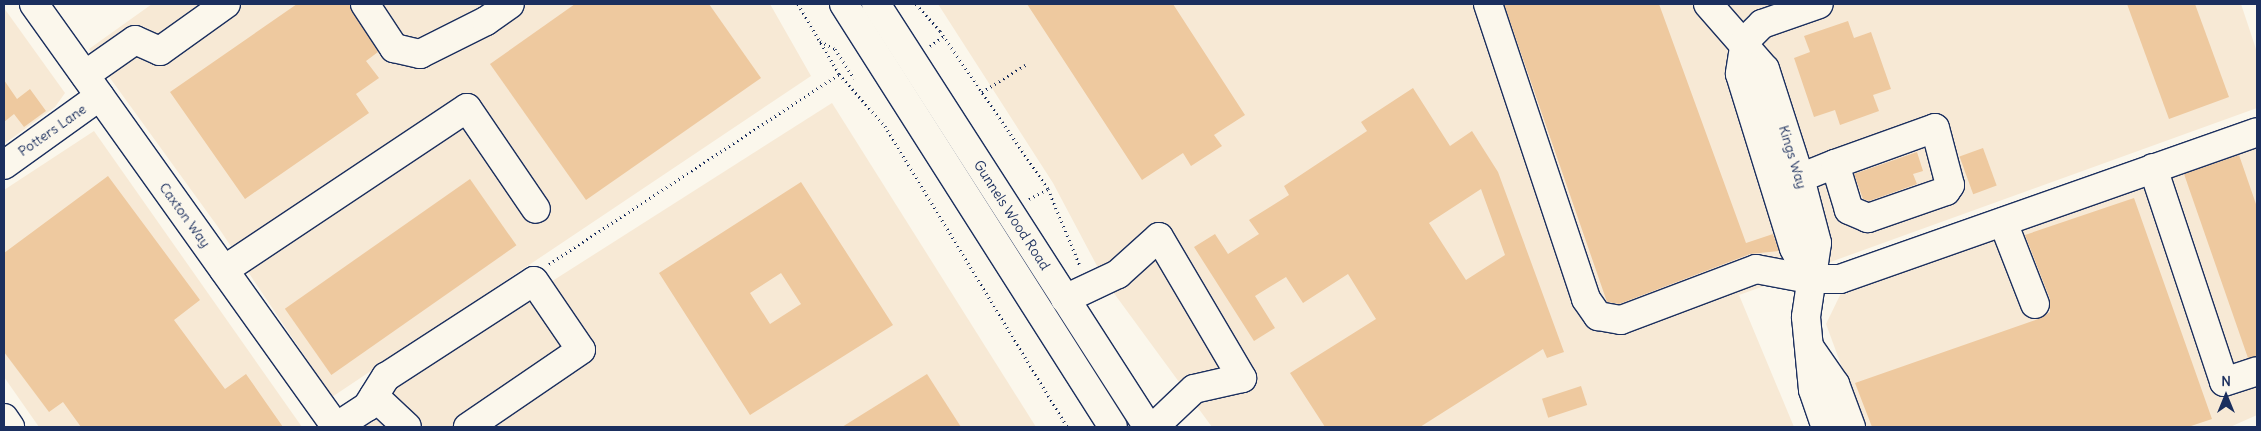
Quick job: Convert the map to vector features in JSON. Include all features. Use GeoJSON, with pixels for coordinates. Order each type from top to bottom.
{"type":"FeatureCollection","features":[{"type":"Feature","properties":{"kind":"main road","name":"Caxton Way"},"geometry":{"type":"LineString","coordinates":[[34,4],[336,427]]}},
{"type":"Feature","properties":{"kind":"main road","name":"Potters Lane"},"geometry":{"type":"LineString","coordinates":[[4,164],[92,85],[134,40],[160,51],[226,4]]}},
{"type":"Feature","properties":{"kind":"main road"},"geometry":{"type":"LineString","coordinates":[[365,4],[394,48],[420,54],[486,21],[510,4]]}},
{"type":"Feature","properties":{"kind":"main road","name":"Gunnels Wood Road"},"geometry":{"type":"LineString","coordinates":[[844,4],[1113,427]]}},
{"type":"Feature","properties":{"kind":"main road","name":"Gunnels Wood Road"},"geometry":{"type":"LineString","coordinates":[[876,4],[1077,292],[1148,427]]}},
{"type":"Feature","properties":{"kind":"main road"},"geometry":{"type":"LineString","coordinates":[[1488,4],[1534,134],[1552,208],[1586,300],[1598,316],[1621,320],[1756,268],[1809,279],[1840,279],[2257,132]]}},
{"type":"Feature","properties":{"kind":"main road","name":"Kings Way"},"geometry":{"type":"LineString","coordinates":[[1708,4],[1745,41],[1765,69],[1800,178],[1817,243],[1809,279],[1806,317],[1813,390],[1826,427]]}},
{"type":"Feature","properties":{"kind":"main road"},"geometry":{"type":"LineString","coordinates":[[1745,41],[1762,24],[1818,4]]}},
{"type":"Feature","properties":{"kind":"main road","name":"Kings Way"},"geometry":{"type":"LineString","coordinates":[[1745,41],[1740,74],[1794,248],[1809,279]]}},
{"type":"Feature","properties":{"kind":"main road"},"geometry":{"type":"LineString","coordinates":[[224,270],[467,108],[536,209]]}},
{"type":"Feature","properties":{"kind":"main road"},"geometry":{"type":"LineString","coordinates":[[1800,178],[1835,164]]}},
{"type":"Feature","properties":{"kind":"main road"},"geometry":{"type":"LineString","coordinates":[[2153,168],[2224,382],[2257,371]]}},
{"type":"Feature","properties":{"kind":"main road"},"geometry":{"type":"LineString","coordinates":[[2003,222],[2035,304]]}},
{"type":"Feature","properties":{"kind":"main road"},"geometry":{"type":"LineString","coordinates":[[1077,292],[1118,274],[1159,237],[1242,378],[1194,389],[1154,427]]}},
{"type":"Feature","properties":{"kind":"main road"},"geometry":{"type":"LineString","coordinates":[[336,427],[366,407],[386,377],[534,281],[581,350],[468,427]]}},
{"type":"Feature","properties":{"kind":"main road"},"geometry":{"type":"LineString","coordinates":[[1810,348],[1835,384],[1852,427]]}},
{"type":"Feature","properties":{"kind":"main road"},"geometry":{"type":"LineString","coordinates":[[374,396],[407,427]]}},
{"type":"Feature","properties":{"kind":"main road"},"geometry":{"type":"LineString","coordinates":[[4,418],[10,427]]}},
{"type":"Feature","properties":{"kind":"path"},"geometry":{"type":"LineString","coordinates":[[798,4],[839,74],[885,126],[1067,427]]}},
{"type":"Feature","properties":{"kind":"path"},"geometry":{"type":"LineString","coordinates":[[916,4],[944,36],[1048,189],[1077,292]]}},
{"type":"Feature","properties":{"kind":"path"},"geometry":{"type":"LineString","coordinates":[[925,48],[944,36]]}},
{"type":"Feature","properties":{"kind":"path"},"geometry":{"type":"LineString","coordinates":[[819,40],[835,49],[854,78]]}},
{"type":"Feature","properties":{"kind":"path"},"geometry":{"type":"LineString","coordinates":[[982,92],[1027,64]]}},
{"type":"Feature","properties":{"kind":"path"},"geometry":{"type":"LineString","coordinates":[[540,270],[839,74]]}},
{"type":"Feature","properties":{"kind":"path"},"geometry":{"type":"LineString","coordinates":[[1022,203],[1048,189]]}},
{"type":"Feature","properties":{"kind":"shaded area"},"geometry":{"type":"Polygon","coordinates":[[[152,4],[770,4],[811,76],[332,397],[218,227],[89,49],[152,4]]]}},
{"type":"Feature","properties":{"kind":"shaded area"},"geometry":{"type":"Polygon","coordinates":[[[938,4],[2241,4],[2257,52],[2257,108],[1739,295],[1794,427],[1212,427],[1105,281],[1053,183],[938,4]]]}},
{"type":"Feature","properties":{"kind":"shaded area"},"geometry":{"type":"Polygon","coordinates":[[[4,8],[65,93],[55,107],[4,144],[4,8]]]}},
{"type":"Feature","properties":{"kind":"shaded area"},"geometry":{"type":"Polygon","coordinates":[[[832,103],[1036,427],[356,427],[345,413],[832,103]]]}},
{"type":"Feature","properties":{"kind":"shaded area"},"geometry":{"type":"Polygon","coordinates":[[[94,131],[302,427],[39,427],[4,377],[4,190],[94,131]]]}},
{"type":"Feature","properties":{"kind":"shaded area"},"geometry":{"type":"Polygon","coordinates":[[[2257,136],[2257,415],[2230,427],[1864,427],[1826,324],[1844,287],[2257,136]]]}},
{"type":"Feature","properties":{"kind":"building"},"geometry":{"type":"Polygon","coordinates":[[[297,4],[350,4],[378,52],[366,61],[379,78],[356,94],[369,113],[245,199],[170,92],[297,4]]]}},
{"type":"Feature","properties":{"kind":"building"},"geometry":{"type":"Polygon","coordinates":[[[575,4],[709,4],[761,78],[586,200],[490,64],[575,4]]]}},
{"type":"Feature","properties":{"kind":"building"},"geometry":{"type":"Polygon","coordinates":[[[1027,4],[1173,4],[1245,115],[1214,135],[1222,146],[1191,166],[1183,153],[1142,180],[1027,4]]]}},
{"type":"Feature","properties":{"kind":"building"},"geometry":{"type":"Polygon","coordinates":[[[1504,4],[1659,4],[1746,243],[1773,234],[1779,251],[1750,254],[1619,304],[1607,302],[1504,4]]]}},
{"type":"Feature","properties":{"kind":"building"},"geometry":{"type":"Polygon","coordinates":[[[2127,4],[2195,4],[2229,97],[2169,119],[2127,4]]]}},
{"type":"Feature","properties":{"kind":"building"},"geometry":{"type":"Polygon","coordinates":[[[1848,21],[1854,38],[1871,32],[1891,89],[1873,95],[1879,111],[1840,125],[1835,110],[1814,117],[1794,58],[1810,52],[1804,36],[1848,21]]]}},
{"type":"Feature","properties":{"kind":"building"},"geometry":{"type":"Polygon","coordinates":[[[4,80],[17,99],[30,89],[46,111],[24,127],[14,114],[4,122],[4,80]]]}},
{"type":"Feature","properties":{"kind":"building"},"geometry":{"type":"Polygon","coordinates":[[[1413,88],[1450,146],[1472,131],[1498,172],[1564,352],[1547,358],[1543,349],[1420,427],[1325,427],[1290,373],[1376,319],[1348,274],[1303,303],[1286,277],[1255,296],[1275,328],[1254,341],[1194,247],[1215,234],[1228,254],[1259,234],[1249,220],[1289,195],[1284,186],[1367,131],[1361,122],[1413,88]],[[1481,189],[1429,223],[1466,280],[1505,255],[1481,189]]]}},
{"type":"Feature","properties":{"kind":"building"},"geometry":{"type":"Polygon","coordinates":[[[1983,148],[1997,186],[1973,194],[1960,157],[1983,148]]]}},
{"type":"Feature","properties":{"kind":"building"},"geometry":{"type":"Polygon","coordinates":[[[1917,152],[1923,171],[1913,174],[1917,184],[1869,201],[1863,199],[1854,174],[1917,152]]]}},
{"type":"Feature","properties":{"kind":"building"},"geometry":{"type":"Polygon","coordinates":[[[2239,155],[2257,207],[2257,356],[2248,358],[2184,174],[2239,155]]]}},
{"type":"Feature","properties":{"kind":"building"},"geometry":{"type":"Polygon","coordinates":[[[108,176],[200,300],[174,320],[225,389],[246,374],[283,427],[81,427],[63,402],[49,412],[4,352],[4,253],[108,176]]]}},
{"type":"Feature","properties":{"kind":"building"},"geometry":{"type":"Polygon","coordinates":[[[470,179],[516,245],[331,375],[285,309],[470,179]]]}},
{"type":"Feature","properties":{"kind":"building"},"geometry":{"type":"Polygon","coordinates":[[[801,182],[893,325],[750,415],[659,273],[801,182]],[[781,273],[750,293],[770,324],[801,304],[781,273]]]}},
{"type":"Feature","properties":{"kind":"building"},"geometry":{"type":"Polygon","coordinates":[[[2134,198],[2212,419],[2188,427],[1872,427],[1855,383],[2041,318],[2050,312],[2050,299],[2025,235],[2134,198]]]}},
{"type":"Feature","properties":{"kind":"building"},"geometry":{"type":"Polygon","coordinates":[[[927,374],[961,427],[842,427],[927,374]]]}},
{"type":"Feature","properties":{"kind":"building"},"geometry":{"type":"Polygon","coordinates":[[[1581,386],[1587,405],[1548,418],[1542,399],[1581,386]]]}}]}
